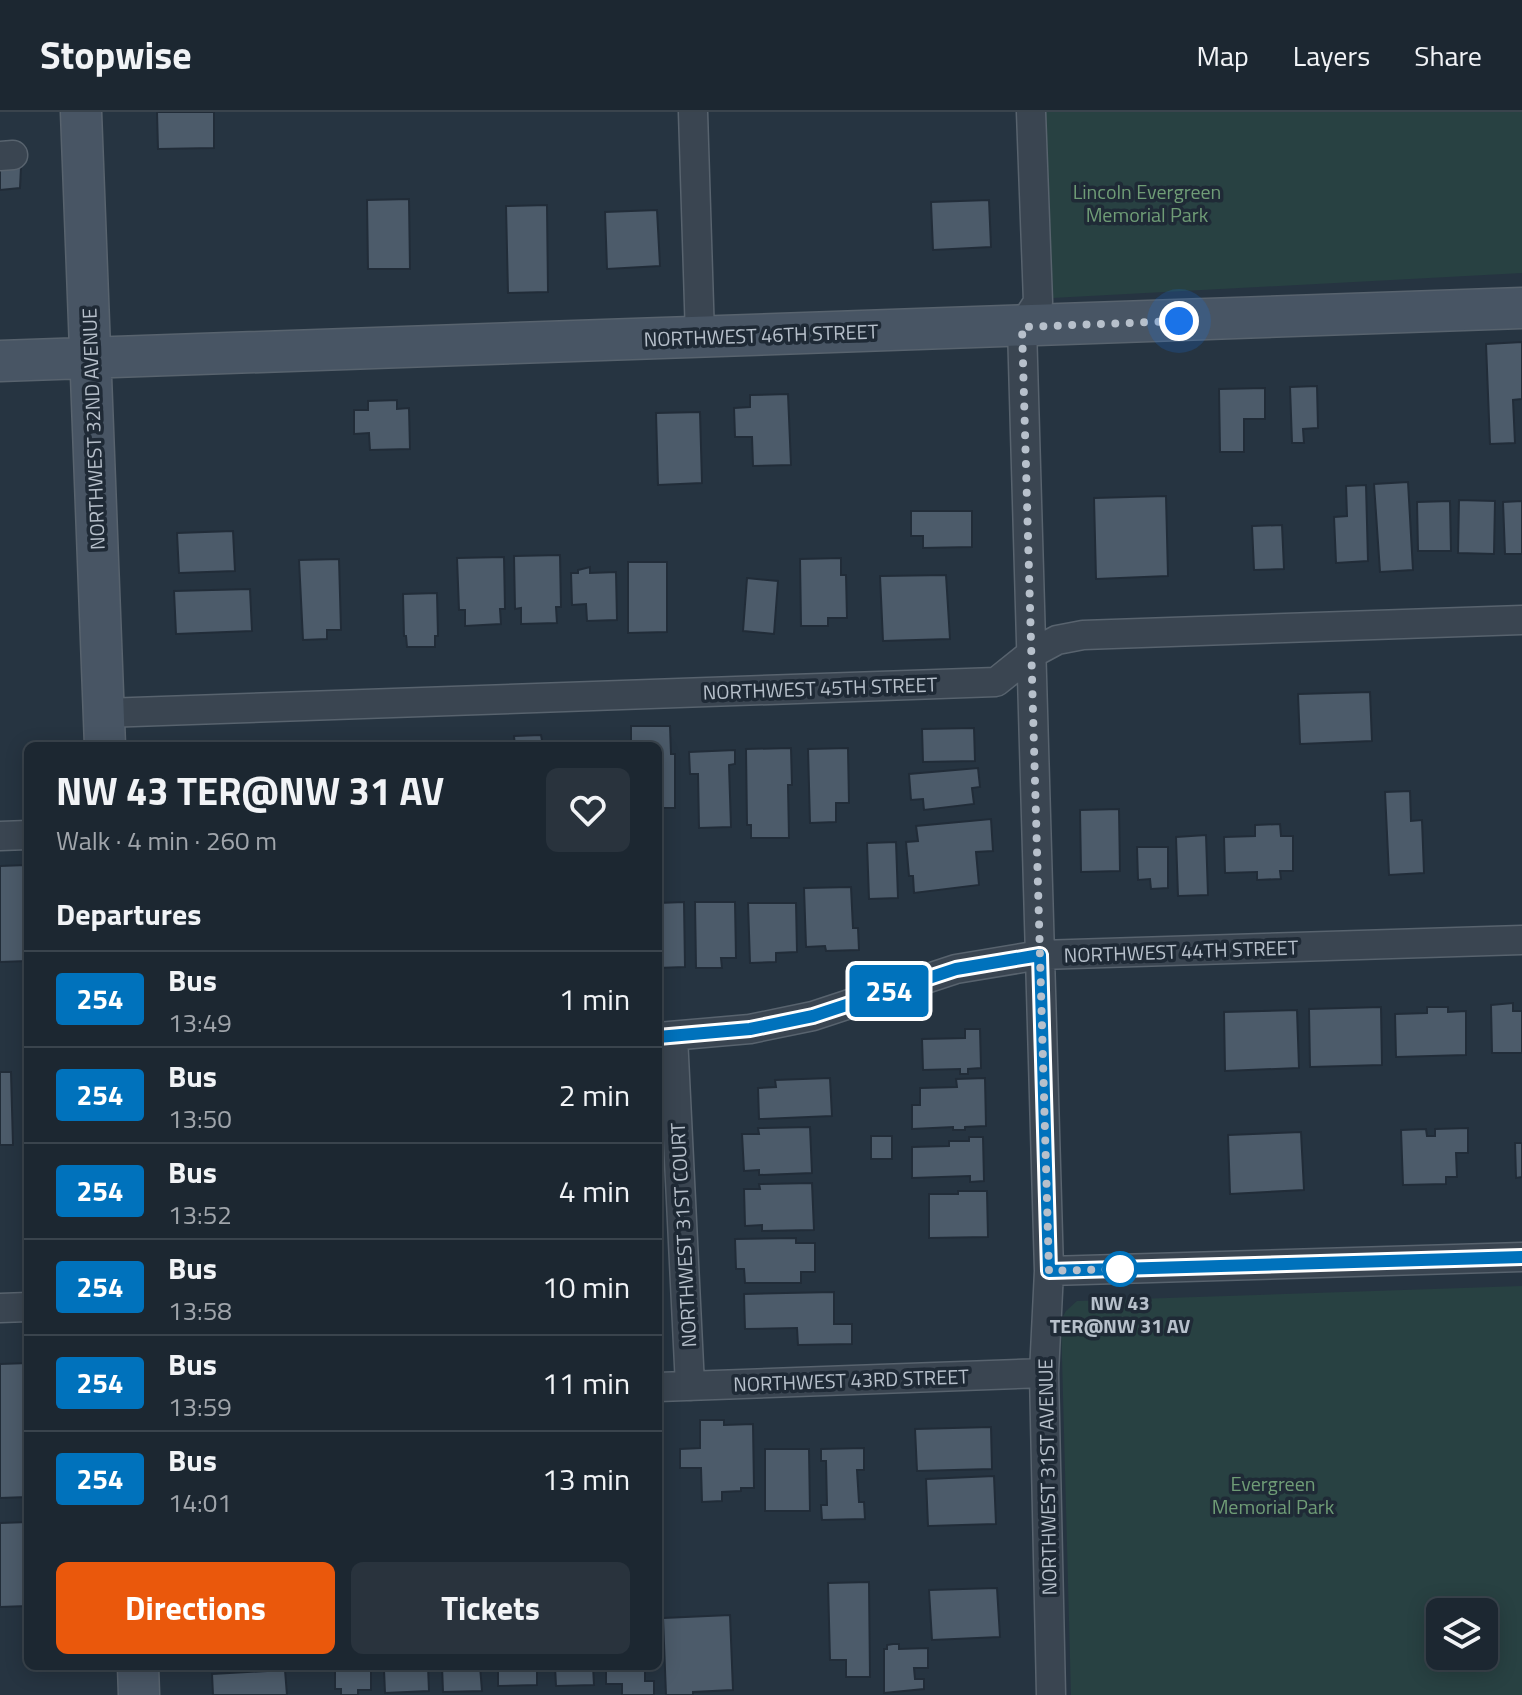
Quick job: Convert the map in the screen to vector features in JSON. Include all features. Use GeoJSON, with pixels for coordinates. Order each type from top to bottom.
{"type":"FeatureCollection","features":[{"type":"Feature","properties":{"kind":"street","name":"NORTHWEST 32ND AVENUE"},"geometry":{"type":"LineString","coordinates":[[81,112],[104,729]]}},
{"type":"Feature","properties":{"kind":"street"},"geometry":{"type":"LineString","coordinates":[[693,112],[700,337]]}},
{"type":"Feature","properties":{"kind":"street","name":"NORTHWEST 31ST AVENUE"},"geometry":{"type":"LineString","coordinates":[[1031,112],[1038,302],[1022,327],[1049,1271],[1044,1373],[1051,1695]]}},
{"type":"Feature","properties":{"kind":"street","name":"NORTHWEST 46TH STREET"},"geometry":{"type":"LineString","coordinates":[[0,361],[1522,308]]}},
{"type":"Feature","properties":{"kind":"street","name":"NORTHWEST 45TH STREET"},"geometry":{"type":"LineString","coordinates":[[104,729],[996,682],[1031,654],[1057,640],[1083,635],[1522,620]]}},
{"type":"Feature","properties":{"kind":"street"},"geometry":{"type":"LineString","coordinates":[[0,836],[24,835]]}},
{"type":"Feature","properties":{"kind":"street","name":"NORTHWEST 44TH STREET"},"geometry":{"type":"LineString","coordinates":[[666,1036],[750,1029],[813,1016],[956,969],[1040,955],[1522,940]]}},
{"type":"Feature","properties":{"kind":"street","name":"NORTHWEST 31ST COURT"},"geometry":{"type":"LineString","coordinates":[[666,1036],[690,1386]]}},
{"type":"Feature","properties":{"kind":"street"},"geometry":{"type":"LineString","coordinates":[[1049,1271],[1522,1257]]}},
{"type":"Feature","properties":{"kind":"street"},"geometry":{"type":"LineString","coordinates":[[0,1308],[24,1307]]}},
{"type":"Feature","properties":{"kind":"street","name":"NORTHWEST 43RD STREET"},"geometry":{"type":"LineString","coordinates":[[662,1387],[1044,1373]]}},
{"type":"Feature","properties":{"kind":"street"},"geometry":{"type":"LineString","coordinates":[[138,1670],[139,1695]]}},
{"type":"Feature","properties":{"kind":"green space","name":"Lincoln Evergreen Memorial Park"},"geometry":{"type":"Polygon","coordinates":[[[1045,112],[1522,112],[1522,273],[1052,298],[1045,112]]]}},
{"type":"Feature","properties":{"kind":"green space","name":"Evergreen Memorial Park"},"geometry":{"type":"Polygon","coordinates":[[[1522,1286],[1522,1695],[1071,1695],[1061,1320],[1077,1301],[1522,1286]]]}},
{"type":"Feature","properties":{"kind":"building"},"geometry":{"type":"Polygon","coordinates":[[[157,112],[214,112],[214,148],[158,149],[157,112]]]}},
{"type":"Feature","properties":{"kind":"building"},"geometry":{"type":"Polygon","coordinates":[[[0,167],[21,167],[20,188],[0,190],[0,167]]]}},
{"type":"Feature","properties":{"kind":"building"},"geometry":{"type":"Polygon","coordinates":[[[409,199],[410,269],[368,269],[367,200],[409,199]]]}},
{"type":"Feature","properties":{"kind":"building"},"geometry":{"type":"Polygon","coordinates":[[[989,200],[991,247],[933,250],[931,202],[989,200]]]}},
{"type":"Feature","properties":{"kind":"building"},"geometry":{"type":"Polygon","coordinates":[[[547,205],[548,292],[508,293],[506,206],[547,205]]]}},
{"type":"Feature","properties":{"kind":"building"},"geometry":{"type":"Polygon","coordinates":[[[657,210],[660,266],[607,269],[605,212],[657,210]]]}},
{"type":"Feature","properties":{"kind":"building"},"geometry":{"type":"Polygon","coordinates":[[[1522,342],[1522,399],[1513,400],[1515,443],[1490,444],[1486,344],[1522,342]]]}},
{"type":"Feature","properties":{"kind":"building"},"geometry":{"type":"Polygon","coordinates":[[[1317,386],[1318,428],[1303,429],[1304,443],[1292,443],[1290,387],[1317,386]]]}},
{"type":"Feature","properties":{"kind":"building"},"geometry":{"type":"Polygon","coordinates":[[[1265,388],[1265,419],[1244,419],[1244,452],[1220,452],[1219,389],[1265,388]]]}},
{"type":"Feature","properties":{"kind":"building"},"geometry":{"type":"Polygon","coordinates":[[[788,394],[791,465],[753,466],[752,437],[735,437],[734,408],[750,407],[750,395],[788,394]]]}},
{"type":"Feature","properties":{"kind":"building"},"geometry":{"type":"Polygon","coordinates":[[[397,400],[397,409],[409,408],[410,449],[370,450],[369,433],[354,434],[354,410],[368,410],[368,401],[397,400]]]}},
{"type":"Feature","properties":{"kind":"building"},"geometry":{"type":"Polygon","coordinates":[[[700,412],[702,483],[658,485],[656,413],[700,412]]]}},
{"type":"Feature","properties":{"kind":"building"},"geometry":{"type":"Polygon","coordinates":[[[1408,482],[1413,570],[1380,572],[1374,484],[1408,482]]]}},
{"type":"Feature","properties":{"kind":"building"},"geometry":{"type":"Polygon","coordinates":[[[1366,485],[1368,561],[1336,563],[1334,517],[1347,516],[1346,486],[1366,485]]]}},
{"type":"Feature","properties":{"kind":"building"},"geometry":{"type":"Polygon","coordinates":[[[1166,496],[1168,576],[1096,579],[1094,498],[1166,496]]]}},
{"type":"Feature","properties":{"kind":"building"},"geometry":{"type":"Polygon","coordinates":[[[1459,500],[1495,501],[1494,554],[1458,553],[1459,500]]]}},
{"type":"Feature","properties":{"kind":"building"},"geometry":{"type":"Polygon","coordinates":[[[1450,501],[1451,551],[1418,551],[1417,502],[1450,501]]]}},
{"type":"Feature","properties":{"kind":"building"},"geometry":{"type":"Polygon","coordinates":[[[1522,501],[1522,554],[1505,554],[1503,502],[1522,501]]]}},
{"type":"Feature","properties":{"kind":"building"},"geometry":{"type":"Polygon","coordinates":[[[911,511],[972,511],[972,547],[923,548],[923,536],[911,536],[911,511]]]}},
{"type":"Feature","properties":{"kind":"building"},"geometry":{"type":"Polygon","coordinates":[[[1282,525],[1284,569],[1254,570],[1252,526],[1282,525]]]}},
{"type":"Feature","properties":{"kind":"building"},"geometry":{"type":"Polygon","coordinates":[[[233,531],[235,571],[179,573],[177,533],[233,531]]]}},
{"type":"Feature","properties":{"kind":"building"},"geometry":{"type":"Polygon","coordinates":[[[560,555],[561,607],[556,607],[557,623],[521,624],[521,608],[515,609],[514,556],[560,555]]]}},
{"type":"Feature","properties":{"kind":"building"},"geometry":{"type":"Polygon","coordinates":[[[504,557],[505,609],[500,609],[501,624],[465,626],[465,610],[459,610],[457,558],[504,557]]]}},
{"type":"Feature","properties":{"kind":"building"},"geometry":{"type":"Polygon","coordinates":[[[841,558],[841,575],[846,575],[847,618],[828,618],[828,626],[801,626],[800,559],[841,558]]]}},
{"type":"Feature","properties":{"kind":"building"},"geometry":{"type":"Polygon","coordinates":[[[339,559],[341,630],[327,630],[327,639],[303,640],[299,560],[339,559]]]}},
{"type":"Feature","properties":{"kind":"building"},"geometry":{"type":"Polygon","coordinates":[[[628,562],[667,562],[667,632],[628,633],[628,562]]]}},
{"type":"Feature","properties":{"kind":"building"},"geometry":{"type":"Polygon","coordinates":[[[590,567],[590,573],[616,572],[617,620],[587,621],[586,604],[572,605],[571,573],[590,567]]]}},
{"type":"Feature","properties":{"kind":"building"},"geometry":{"type":"Polygon","coordinates":[[[946,575],[950,639],[883,641],[880,576],[946,575]]]}},
{"type":"Feature","properties":{"kind":"building"},"geometry":{"type":"Polygon","coordinates":[[[747,578],[778,581],[774,634],[743,631],[747,578]]]}},
{"type":"Feature","properties":{"kind":"building"},"geometry":{"type":"Polygon","coordinates":[[[250,589],[252,631],[176,634],[174,591],[250,589]]]}},
{"type":"Feature","properties":{"kind":"building"},"geometry":{"type":"Polygon","coordinates":[[[437,593],[438,636],[435,636],[435,647],[407,647],[403,594],[437,593]]]}},
{"type":"Feature","properties":{"kind":"building"},"geometry":{"type":"Polygon","coordinates":[[[1370,692],[1372,741],[1300,744],[1298,694],[1370,692]]]}},
{"type":"Feature","properties":{"kind":"building"},"geometry":{"type":"Polygon","coordinates":[[[631,726],[670,726],[671,754],[675,754],[675,808],[662,808],[662,742],[631,742],[631,726]]]}},
{"type":"Feature","properties":{"kind":"building"},"geometry":{"type":"Polygon","coordinates":[[[974,728],[975,761],[923,762],[922,729],[974,728]]]}},
{"type":"Feature","properties":{"kind":"building"},"geometry":{"type":"Polygon","coordinates":[[[541,735],[542,742],[515,742],[514,736],[541,735]]]}},
{"type":"Feature","properties":{"kind":"building"},"geometry":{"type":"Polygon","coordinates":[[[791,748],[789,838],[751,838],[751,825],[747,825],[746,749],[791,748]]]}},
{"type":"Feature","properties":{"kind":"building"},"geometry":{"type":"Polygon","coordinates":[[[848,748],[849,803],[836,803],[836,822],[810,823],[808,749],[848,748]]]}},
{"type":"Feature","properties":{"kind":"building"},"geometry":{"type":"Polygon","coordinates":[[[735,750],[735,764],[729,765],[731,827],[699,828],[698,774],[690,774],[689,752],[735,750]]]}},
{"type":"Feature","properties":{"kind":"building"},"geometry":{"type":"Polygon","coordinates":[[[978,768],[980,787],[972,788],[974,804],[924,810],[923,799],[911,800],[909,774],[978,768]]]}},
{"type":"Feature","properties":{"kind":"building"},"geometry":{"type":"Polygon","coordinates":[[[1410,791],[1411,821],[1422,820],[1424,873],[1389,875],[1385,792],[1410,791]]]}},
{"type":"Feature","properties":{"kind":"building"},"geometry":{"type":"Polygon","coordinates":[[[1119,809],[1120,871],[1081,872],[1080,810],[1119,809]]]}},
{"type":"Feature","properties":{"kind":"building"},"geometry":{"type":"Polygon","coordinates":[[[991,819],[993,851],[976,852],[979,885],[914,893],[906,842],[918,841],[916,826],[991,819]]]}},
{"type":"Feature","properties":{"kind":"building"},"geometry":{"type":"Polygon","coordinates":[[[1280,824],[1281,836],[1293,836],[1293,871],[1280,871],[1281,879],[1257,880],[1257,872],[1225,873],[1224,837],[1255,836],[1255,825],[1280,824]]]}},
{"type":"Feature","properties":{"kind":"building"},"geometry":{"type":"Polygon","coordinates":[[[1206,835],[1208,895],[1178,896],[1176,837],[1206,835]]]}},
{"type":"Feature","properties":{"kind":"building"},"geometry":{"type":"Polygon","coordinates":[[[896,842],[898,898],[869,899],[867,843],[896,842]]]}},
{"type":"Feature","properties":{"kind":"building"},"geometry":{"type":"Polygon","coordinates":[[[1137,847],[1168,847],[1168,888],[1151,889],[1150,879],[1138,880],[1137,847]]]}},
{"type":"Feature","properties":{"kind":"building"},"geometry":{"type":"Polygon","coordinates":[[[24,865],[24,961],[0,962],[0,866],[24,865]]]}},
{"type":"Feature","properties":{"kind":"building"},"geometry":{"type":"Polygon","coordinates":[[[851,887],[853,928],[858,928],[859,950],[826,951],[825,946],[806,947],[804,888],[851,887]]]}},
{"type":"Feature","properties":{"kind":"building"},"geometry":{"type":"Polygon","coordinates":[[[684,902],[685,967],[662,968],[662,903],[684,902]]]}},
{"type":"Feature","properties":{"kind":"building"},"geometry":{"type":"Polygon","coordinates":[[[695,902],[735,902],[736,958],[721,958],[722,968],[696,968],[695,902]]]}},
{"type":"Feature","properties":{"kind":"building"},"geometry":{"type":"Polygon","coordinates":[[[748,903],[796,903],[797,952],[776,953],[776,962],[750,963],[748,903]]]}},
{"type":"Feature","properties":{"kind":"building"},"geometry":{"type":"Polygon","coordinates":[[[1513,1003],[1513,1011],[1522,1011],[1522,1053],[1492,1053],[1491,1005],[1513,1003]]]}},
{"type":"Feature","properties":{"kind":"building"},"geometry":{"type":"Polygon","coordinates":[[[1381,1007],[1382,1065],[1310,1067],[1309,1009],[1381,1007]]]}},
{"type":"Feature","properties":{"kind":"building"},"geometry":{"type":"Polygon","coordinates":[[[1427,1007],[1448,1007],[1448,1012],[1466,1011],[1466,1055],[1396,1057],[1395,1014],[1427,1013],[1427,1007]]]}},
{"type":"Feature","properties":{"kind":"building"},"geometry":{"type":"Polygon","coordinates":[[[1297,1010],[1299,1068],[1225,1071],[1224,1012],[1297,1010]]]}},
{"type":"Feature","properties":{"kind":"building"},"geometry":{"type":"Polygon","coordinates":[[[965,1029],[980,1029],[981,1068],[968,1069],[968,1074],[960,1074],[960,1069],[923,1070],[922,1039],[965,1038],[965,1029]]]}},
{"type":"Feature","properties":{"kind":"building"},"geometry":{"type":"Polygon","coordinates":[[[0,1072],[11,1072],[13,1145],[0,1145],[0,1072]]]}},
{"type":"Feature","properties":{"kind":"building"},"geometry":{"type":"Polygon","coordinates":[[[830,1078],[832,1116],[759,1119],[758,1088],[776,1087],[775,1080],[830,1078]]]}},
{"type":"Feature","properties":{"kind":"building"},"geometry":{"type":"Polygon","coordinates":[[[985,1078],[986,1126],[965,1127],[965,1130],[953,1130],[953,1127],[912,1129],[912,1105],[920,1105],[920,1088],[957,1087],[956,1079],[985,1078]]]}},
{"type":"Feature","properties":{"kind":"building"},"geometry":{"type":"Polygon","coordinates":[[[810,1127],[812,1173],[759,1175],[759,1170],[744,1171],[742,1134],[759,1134],[758,1128],[810,1127]]]}},
{"type":"Feature","properties":{"kind":"building"},"geometry":{"type":"Polygon","coordinates":[[[1468,1128],[1468,1153],[1456,1153],[1457,1177],[1446,1177],[1446,1184],[1403,1185],[1401,1130],[1426,1129],[1427,1136],[1435,1136],[1435,1129],[1468,1128]]]}},
{"type":"Feature","properties":{"kind":"building"},"geometry":{"type":"Polygon","coordinates":[[[1301,1132],[1304,1190],[1230,1194],[1228,1135],[1301,1132]]]}},
{"type":"Feature","properties":{"kind":"building"},"geometry":{"type":"Polygon","coordinates":[[[871,1136],[892,1136],[892,1159],[871,1159],[871,1136]]]}},
{"type":"Feature","properties":{"kind":"building"},"geometry":{"type":"Polygon","coordinates":[[[969,1137],[983,1137],[984,1181],[970,1182],[970,1176],[912,1178],[912,1147],[949,1146],[949,1141],[969,1141],[969,1137]]]}},
{"type":"Feature","properties":{"kind":"building"},"geometry":{"type":"Polygon","coordinates":[[[1515,1143],[1522,1143],[1522,1177],[1516,1178],[1515,1143]]]}},
{"type":"Feature","properties":{"kind":"building"},"geometry":{"type":"Polygon","coordinates":[[[812,1183],[814,1230],[762,1231],[762,1225],[745,1226],[744,1189],[760,1189],[759,1184],[812,1183]]]}},
{"type":"Feature","properties":{"kind":"building"},"geometry":{"type":"Polygon","coordinates":[[[958,1191],[987,1191],[988,1237],[929,1238],[929,1194],[958,1194],[958,1191]]]}},
{"type":"Feature","properties":{"kind":"building"},"geometry":{"type":"Polygon","coordinates":[[[796,1238],[796,1243],[815,1243],[815,1272],[801,1272],[801,1283],[745,1283],[744,1269],[736,1269],[735,1239],[796,1238]]]}},
{"type":"Feature","properties":{"kind":"building"},"geometry":{"type":"Polygon","coordinates":[[[834,1292],[834,1324],[852,1324],[852,1344],[798,1345],[797,1328],[745,1329],[744,1294],[834,1292]]]}},
{"type":"Feature","properties":{"kind":"building"},"geometry":{"type":"Polygon","coordinates":[[[24,1363],[24,1497],[0,1498],[0,1364],[24,1363]]]}},
{"type":"Feature","properties":{"kind":"building"},"geometry":{"type":"Polygon","coordinates":[[[700,1420],[724,1420],[724,1425],[753,1424],[754,1488],[722,1492],[722,1501],[702,1502],[701,1468],[680,1468],[680,1449],[700,1448],[700,1420]]]}},
{"type":"Feature","properties":{"kind":"building"},"geometry":{"type":"Polygon","coordinates":[[[991,1427],[992,1469],[917,1471],[915,1429],[991,1427]]]}},
{"type":"Feature","properties":{"kind":"building"},"geometry":{"type":"Polygon","coordinates":[[[864,1448],[864,1470],[857,1470],[859,1502],[864,1502],[865,1519],[822,1520],[821,1505],[827,1505],[826,1461],[821,1461],[821,1449],[864,1448]]]}},
{"type":"Feature","properties":{"kind":"building"},"geometry":{"type":"Polygon","coordinates":[[[765,1449],[809,1449],[810,1511],[765,1511],[765,1449]]]}},
{"type":"Feature","properties":{"kind":"building"},"geometry":{"type":"Polygon","coordinates":[[[994,1476],[996,1524],[928,1526],[926,1479],[994,1476]]]}},
{"type":"Feature","properties":{"kind":"building"},"geometry":{"type":"Polygon","coordinates":[[[24,1522],[24,1606],[0,1607],[0,1523],[24,1522]]]}},
{"type":"Feature","properties":{"kind":"building"},"geometry":{"type":"Polygon","coordinates":[[[869,1582],[870,1677],[846,1677],[846,1660],[830,1660],[828,1583],[869,1582]]]}},
{"type":"Feature","properties":{"kind":"building"},"geometry":{"type":"Polygon","coordinates":[[[997,1588],[1000,1637],[932,1640],[929,1590],[997,1588]]]}},
{"type":"Feature","properties":{"kind":"building"},"geometry":{"type":"Polygon","coordinates":[[[730,1615],[733,1690],[666,1695],[663,1618],[730,1615]]]}},
{"type":"Feature","properties":{"kind":"building"},"geometry":{"type":"Polygon","coordinates":[[[899,1644],[899,1649],[928,1648],[928,1668],[914,1668],[915,1679],[924,1679],[924,1689],[884,1693],[884,1649],[887,1645],[899,1644]]]}},
{"type":"Feature","properties":{"kind":"building"},"geometry":{"type":"Polygon","coordinates":[[[285,1670],[287,1695],[213,1695],[212,1674],[285,1670]]]}},
{"type":"Feature","properties":{"kind":"building"},"geometry":{"type":"Polygon","coordinates":[[[335,1670],[371,1670],[371,1690],[358,1690],[358,1695],[341,1695],[341,1689],[335,1689],[335,1670]]]}},
{"type":"Feature","properties":{"kind":"building"},"geometry":{"type":"Polygon","coordinates":[[[384,1670],[428,1670],[429,1691],[385,1693],[384,1670]]]}},
{"type":"Feature","properties":{"kind":"building"},"geometry":{"type":"Polygon","coordinates":[[[442,1670],[480,1670],[482,1691],[443,1692],[442,1670]]]}},
{"type":"Feature","properties":{"kind":"building"},"geometry":{"type":"Polygon","coordinates":[[[498,1670],[537,1670],[537,1685],[498,1686],[498,1670]]]}},
{"type":"Feature","properties":{"kind":"building"},"geometry":{"type":"Polygon","coordinates":[[[555,1670],[593,1670],[594,1685],[556,1686],[555,1670]]]}},
{"type":"Feature","properties":{"kind":"building"},"geometry":{"type":"Polygon","coordinates":[[[606,1670],[645,1670],[645,1681],[654,1681],[654,1695],[622,1695],[622,1684],[606,1684],[606,1670]]]}},
{"type":"Feature","properties":{"kind":"bus line","name":"254"},"geometry":{"type":"LineString","coordinates":[[662,1037],[750,1029],[813,1016],[956,969],[1040,955],[1049,1271],[1522,1257]]}},
{"type":"Feature","properties":{"kind":"place","name":"NW 43 TER@NW 31 AV"},"geometry":{"type":"Point","coordinates":[1120,1269]}},
{"type":"Feature","properties":{"kind":"route"},"geometry":{"type":"LineString","coordinates":[[1120,1269],[1049,1271],[1022,327],[1179,321]]}}]}
